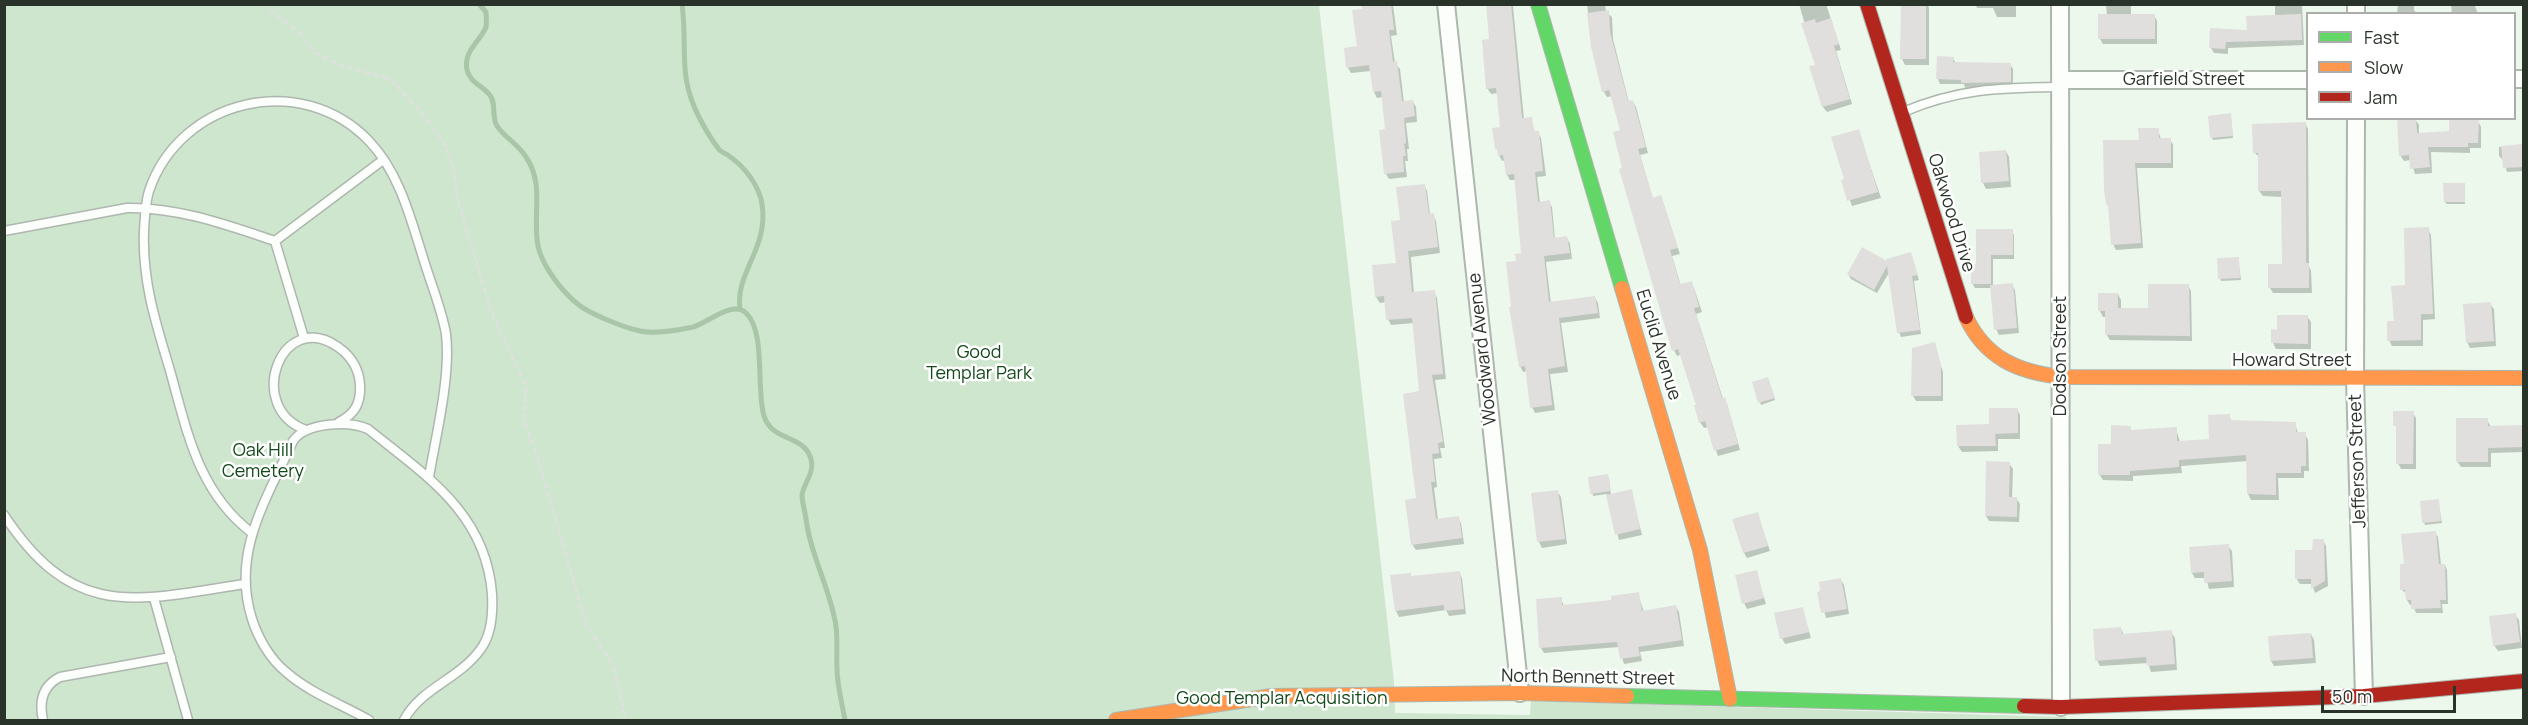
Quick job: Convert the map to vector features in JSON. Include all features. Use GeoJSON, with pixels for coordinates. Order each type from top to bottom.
{"type":"FeatureCollection","features":[{"type":"Feature","properties":{"kind":"street","name":"Woodward Avenue"},"geometry":{"type":"LineString","coordinates":[[1446,4],[1520,693]]}},
{"type":"Feature","properties":{"kind":"street","name":"Euclid Avenue"},"geometry":{"type":"LineString","coordinates":[[1538,4],[1700,550],[1730,699]]}},
{"type":"Feature","properties":{"kind":"street","name":"Oakwood Drive"},"geometry":{"type":"LineString","coordinates":[[1867,4],[1961,306],[1971,331],[1989,351],[2012,367],[2036,375],[2061,377]]}},
{"type":"Feature","properties":{"kind":"street","name":"Dodson Street"},"geometry":{"type":"LineString","coordinates":[[2060,4],[2061,707]]}},
{"type":"Feature","properties":{"kind":"street","name":"Garfield Street"},"geometry":{"type":"LineString","coordinates":[[2060,83],[2306,80]]}},
{"type":"Feature","properties":{"kind":"street","name":"Jefferson Street"},"geometry":{"type":"LineString","coordinates":[[2356,120],[2355,379],[2364,696]]}},
{"type":"Feature","properties":{"kind":"street","name":"Howard Street"},"geometry":{"type":"LineString","coordinates":[[2061,377],[2523,378]]}},
{"type":"Feature","properties":{"kind":"street","name":"North Bennett Street"},"geometry":{"type":"LineString","coordinates":[[1116,720],[1272,696],[1520,693],[2061,707],[2364,696],[2523,681]]}},
{"type":"Feature","properties":{"kind":"lane"},"geometry":{"type":"LineString","coordinates":[[1901,113],[1944,96],[1977,89],[2060,83]]}},
{"type":"Feature","properties":{"kind":"lane"},"geometry":{"type":"LineString","coordinates":[[252,533],[236,521],[216,497],[200,468],[191,445],[146,283],[144,261],[145,208],[149,191],[166,158],[180,141],[213,115],[238,106],[273,101],[294,103],[333,116],[352,126],[370,141],[396,182],[446,333],[445,373],[429,477]]}},
{"type":"Feature","properties":{"kind":"lane"},"geometry":{"type":"LineString","coordinates":[[275,241],[383,160]]}},
{"type":"Feature","properties":{"kind":"lane"},"geometry":{"type":"LineString","coordinates":[[4,231],[128,208],[145,208],[210,220],[275,241]]}},
{"type":"Feature","properties":{"kind":"lane"},"geometry":{"type":"LineString","coordinates":[[275,241],[304,338]]}},
{"type":"Feature","properties":{"kind":"lane"},"geometry":{"type":"LineString","coordinates":[[306,430],[289,420],[272,388],[278,362],[294,343],[304,338],[316,337],[329,341],[350,357],[356,370],[360,396],[357,407],[349,417],[336,423],[306,430],[292,441],[252,533],[244,566],[244,584],[248,605],[258,634],[284,670],[299,682],[369,720]]}},
{"type":"Feature","properties":{"kind":"lane"},"geometry":{"type":"LineString","coordinates":[[336,423],[357,424],[368,429],[429,477],[458,508],[478,536],[489,570],[493,604],[491,621],[482,648],[461,671],[422,697],[404,720]]}},
{"type":"Feature","properties":{"kind":"lane"},"geometry":{"type":"LineString","coordinates":[[4,515],[35,556],[48,568],[76,585],[107,596],[154,598],[244,584]]}},
{"type":"Feature","properties":{"kind":"lane"},"geometry":{"type":"LineString","coordinates":[[154,598],[188,720]]}},
{"type":"Feature","properties":{"kind":"lane"},"geometry":{"type":"LineString","coordinates":[[43,720],[41,701],[44,691],[50,682],[60,677],[171,657]]}},
{"type":"Feature","properties":{"kind":"path"},"geometry":{"type":"LineString","coordinates":[[262,4],[299,32],[315,52],[340,65],[390,80],[421,112],[445,146],[454,171],[457,198],[492,314],[526,386],[525,422],[537,455],[586,624],[613,665],[626,720]]}},
{"type":"Feature","properties":{"kind":"green space","name":"Good Templar Park"},"geometry":{"type":"Polygon","coordinates":[[[4,5],[1319,5],[1394,682],[1395,713],[1530,715],[1531,701],[2066,717],[2066,720],[5,720],[4,5]]]}},
{"type":"Feature","properties":{"kind":"building"},"geometry":{"type":"Polygon","coordinates":[[[1361,4],[1391,4],[1394,30],[1389,30],[1393,62],[1397,61],[1402,101],[1413,100],[1415,116],[1404,118],[1406,156],[1403,156],[1404,172],[1384,174],[1379,130],[1385,129],[1381,91],[1373,92],[1369,65],[1346,68],[1344,48],[1357,46],[1352,10],[1362,9],[1361,4]]]}},
{"type":"Feature","properties":{"kind":"building"},"geometry":{"type":"Polygon","coordinates":[[[1486,4],[1511,4],[1522,118],[1532,117],[1534,131],[1539,131],[1543,171],[1535,172],[1538,202],[1550,200],[1554,238],[1567,236],[1570,253],[1544,256],[1549,302],[1595,296],[1598,313],[1559,318],[1565,366],[1548,369],[1552,405],[1530,408],[1525,366],[1519,367],[1509,307],[1511,307],[1506,262],[1516,261],[1515,254],[1521,253],[1514,174],[1506,175],[1503,155],[1498,156],[1497,149],[1495,149],[1492,128],[1500,127],[1496,88],[1486,89],[1482,40],[1489,39],[1486,4]]]}},
{"type":"Feature","properties":{"kind":"building"},"geometry":{"type":"Polygon","coordinates":[[[1901,4],[1926,4],[1926,59],[1900,59],[1901,4]]]}},
{"type":"Feature","properties":{"kind":"building"},"geometry":{"type":"Polygon","coordinates":[[[1609,10],[1610,32],[1628,101],[1633,100],[1646,147],[1638,149],[1653,198],[1661,195],[1674,235],[1678,248],[1670,250],[1680,284],[1692,281],[1699,307],[1694,308],[1722,398],[1725,397],[1738,444],[1714,451],[1705,421],[1699,423],[1694,405],[1696,405],[1678,349],[1672,351],[1619,169],[1622,168],[1613,132],[1620,130],[1609,90],[1602,92],[1591,47],[1587,13],[1609,10]]]}},
{"type":"Feature","properties":{"kind":"building"},"geometry":{"type":"Polygon","coordinates":[[[2098,14],[2155,14],[2155,39],[2098,39],[2098,14]]]}},
{"type":"Feature","properties":{"kind":"building"},"geometry":{"type":"Polygon","coordinates":[[[2301,14],[2302,40],[2226,42],[2225,49],[2209,48],[2210,28],[2247,30],[2246,16],[2301,14]]]}},
{"type":"Feature","properties":{"kind":"building"},"geometry":{"type":"Polygon","coordinates":[[[1831,18],[1839,44],[1834,46],[1850,99],[1822,107],[1809,66],[1815,65],[1801,23],[1815,19],[1816,23],[1831,18]]]}},
{"type":"Feature","properties":{"kind":"building"},"geometry":{"type":"Polygon","coordinates":[[[1937,56],[1954,57],[1953,62],[2011,63],[2011,82],[1961,83],[1961,80],[1936,79],[1937,56]]]}},
{"type":"Feature","properties":{"kind":"building"},"geometry":{"type":"Polygon","coordinates":[[[2231,113],[2233,136],[2210,138],[2208,116],[2231,113]]]}},
{"type":"Feature","properties":{"kind":"building"},"geometry":{"type":"Polygon","coordinates":[[[2397,120],[2416,120],[2417,133],[2449,131],[2449,120],[2479,120],[2478,143],[2468,143],[2468,147],[2428,147],[2430,167],[2410,169],[2409,155],[2399,156],[2397,120]]]}},
{"type":"Feature","properties":{"kind":"building"},"geometry":{"type":"Polygon","coordinates":[[[2306,122],[2306,263],[2309,263],[2309,288],[2268,288],[2268,264],[2282,264],[2281,191],[2258,191],[2258,153],[2253,153],[2252,124],[2306,122]]]}},
{"type":"Feature","properties":{"kind":"building"},"geometry":{"type":"Polygon","coordinates":[[[2138,128],[2159,128],[2159,138],[2171,138],[2171,163],[2135,163],[2141,243],[2111,245],[2108,204],[2106,204],[2104,190],[2103,140],[2139,140],[2138,128]]]}},
{"type":"Feature","properties":{"kind":"building"},"geometry":{"type":"Polygon","coordinates":[[[1859,129],[1878,192],[1847,201],[1841,180],[1844,179],[1831,137],[1859,129]]]}},
{"type":"Feature","properties":{"kind":"building"},"geometry":{"type":"Polygon","coordinates":[[[2523,144],[2523,167],[2503,168],[2501,146],[2523,144]]]}},
{"type":"Feature","properties":{"kind":"building"},"geometry":{"type":"Polygon","coordinates":[[[2006,150],[2009,181],[1981,183],[1979,152],[2006,150]]]}},
{"type":"Feature","properties":{"kind":"building"},"geometry":{"type":"Polygon","coordinates":[[[2443,183],[2465,183],[2465,202],[2444,202],[2443,183]]]}},
{"type":"Feature","properties":{"kind":"building"},"geometry":{"type":"Polygon","coordinates":[[[1425,184],[1429,214],[1434,213],[1438,247],[1408,251],[1412,292],[1435,290],[1443,374],[1432,375],[1443,442],[1438,443],[1439,453],[1432,454],[1435,482],[1431,482],[1436,519],[1459,516],[1462,538],[1411,545],[1405,500],[1416,498],[1403,394],[1419,391],[1412,318],[1386,320],[1384,296],[1375,297],[1372,265],[1396,263],[1391,221],[1400,220],[1396,187],[1425,184]]]}},
{"type":"Feature","properties":{"kind":"building"},"geometry":{"type":"Polygon","coordinates":[[[2429,227],[2433,314],[2421,314],[2421,340],[2387,341],[2387,321],[2394,321],[2391,286],[2405,285],[2404,228],[2429,227]]]}},
{"type":"Feature","properties":{"kind":"building"},"geometry":{"type":"Polygon","coordinates":[[[1976,229],[2013,229],[2013,255],[1991,255],[1991,284],[1971,284],[1971,264],[1976,264],[1976,229]]]}},
{"type":"Feature","properties":{"kind":"building"},"geometry":{"type":"Polygon","coordinates":[[[1862,247],[1887,261],[1886,259],[1911,252],[1918,275],[1912,276],[1920,330],[1897,333],[1887,266],[1874,290],[1847,274],[1862,247]]]}},
{"type":"Feature","properties":{"kind":"building"},"geometry":{"type":"Polygon","coordinates":[[[2239,257],[2240,278],[2218,279],[2217,258],[2239,257]]]}},
{"type":"Feature","properties":{"kind":"building"},"geometry":{"type":"Polygon","coordinates":[[[2013,283],[2017,328],[1994,330],[1990,285],[2013,283]]]}},
{"type":"Feature","properties":{"kind":"building"},"geometry":{"type":"Polygon","coordinates":[[[2148,284],[2189,284],[2190,336],[2105,335],[2105,311],[2098,311],[2098,293],[2118,293],[2118,308],[2148,308],[2148,284]]]}},
{"type":"Feature","properties":{"kind":"building"},"geometry":{"type":"Polygon","coordinates":[[[2491,302],[2494,341],[2466,343],[2463,304],[2491,302]]]}},
{"type":"Feature","properties":{"kind":"building"},"geometry":{"type":"Polygon","coordinates":[[[2277,315],[2308,315],[2308,344],[2271,343],[2271,329],[2277,330],[2277,315]]]}},
{"type":"Feature","properties":{"kind":"building"},"geometry":{"type":"Polygon","coordinates":[[[1935,342],[1941,365],[1941,396],[1911,396],[1912,348],[1935,342]]]}},
{"type":"Feature","properties":{"kind":"building"},"geometry":{"type":"Polygon","coordinates":[[[1768,377],[1775,398],[1758,403],[1752,382],[1768,377]]]}},
{"type":"Feature","properties":{"kind":"building"},"geometry":{"type":"Polygon","coordinates":[[[1989,408],[2018,408],[2018,433],[1995,434],[1996,446],[1957,446],[1956,425],[1989,424],[1989,408]]]}},
{"type":"Feature","properties":{"kind":"building"},"geometry":{"type":"Polygon","coordinates":[[[2393,411],[2414,411],[2413,464],[2396,464],[2396,426],[2393,426],[2393,411]]]}},
{"type":"Feature","properties":{"kind":"building"},"geometry":{"type":"Polygon","coordinates":[[[2230,414],[2230,420],[2296,422],[2296,432],[2306,432],[2306,466],[2301,466],[2301,473],[2276,473],[2276,495],[2247,494],[2246,455],[2179,460],[2179,467],[2130,471],[2130,475],[2098,475],[2098,444],[2111,444],[2111,425],[2131,426],[2131,430],[2177,427],[2177,441],[2209,439],[2208,415],[2230,414]]]}},
{"type":"Feature","properties":{"kind":"building"},"geometry":{"type":"Polygon","coordinates":[[[2456,418],[2488,418],[2488,426],[2523,425],[2523,447],[2488,448],[2488,462],[2456,462],[2456,418]]]}},
{"type":"Feature","properties":{"kind":"building"},"geometry":{"type":"Polygon","coordinates":[[[1986,461],[2010,462],[2009,497],[2017,497],[2017,517],[1985,516],[1986,461]]]}},
{"type":"Feature","properties":{"kind":"building"},"geometry":{"type":"Polygon","coordinates":[[[1608,474],[1611,491],[1590,494],[1588,477],[1608,474]]]}},
{"type":"Feature","properties":{"kind":"building"},"geometry":{"type":"Polygon","coordinates":[[[1632,489],[1640,529],[1615,535],[1606,495],[1632,489]]]}},
{"type":"Feature","properties":{"kind":"building"},"geometry":{"type":"Polygon","coordinates":[[[1558,490],[1565,539],[1537,542],[1531,493],[1558,490]]]}},
{"type":"Feature","properties":{"kind":"building"},"geometry":{"type":"Polygon","coordinates":[[[2439,499],[2441,521],[2422,523],[2420,501],[2439,499]]]}},
{"type":"Feature","properties":{"kind":"building"},"geometry":{"type":"Polygon","coordinates":[[[1758,512],[1768,546],[1743,553],[1732,519],[1758,512]]]}},
{"type":"Feature","properties":{"kind":"building"},"geometry":{"type":"Polygon","coordinates":[[[2436,531],[2439,564],[2445,564],[2446,600],[2440,600],[2441,608],[2411,609],[2411,600],[2406,600],[2405,590],[2400,590],[2400,564],[2404,564],[2401,534],[2436,531]]]}},
{"type":"Feature","properties":{"kind":"building"},"geometry":{"type":"Polygon","coordinates":[[[2313,539],[2324,539],[2325,581],[2311,589],[2311,579],[2295,579],[2295,550],[2312,550],[2313,539]]]}},
{"type":"Feature","properties":{"kind":"building"},"geometry":{"type":"Polygon","coordinates":[[[2229,544],[2232,581],[2204,583],[2204,572],[2191,573],[2189,547],[2229,544]]]}},
{"type":"Feature","properties":{"kind":"building"},"geometry":{"type":"Polygon","coordinates":[[[1757,570],[1764,598],[1742,604],[1735,575],[1757,570]]]}},
{"type":"Feature","properties":{"kind":"building"},"geometry":{"type":"Polygon","coordinates":[[[1460,571],[1464,609],[1444,611],[1444,605],[1395,611],[1390,575],[1411,573],[1411,576],[1460,571]]]}},
{"type":"Feature","properties":{"kind":"building"},"geometry":{"type":"Polygon","coordinates":[[[1841,578],[1847,609],[1821,613],[1817,592],[1820,591],[1819,582],[1841,578]]]}},
{"type":"Feature","properties":{"kind":"building"},"geometry":{"type":"Polygon","coordinates":[[[1639,592],[1642,611],[1676,605],[1682,640],[1638,647],[1640,656],[1620,659],[1617,642],[1539,648],[1536,599],[1562,597],[1562,605],[1611,600],[1611,596],[1639,592]]]}},
{"type":"Feature","properties":{"kind":"building"},"geometry":{"type":"Polygon","coordinates":[[[1803,607],[1809,632],[1780,639],[1774,613],[1803,607]]]}},
{"type":"Feature","properties":{"kind":"building"},"geometry":{"type":"Polygon","coordinates":[[[2516,613],[2520,642],[2493,646],[2489,616],[2516,613]]]}},
{"type":"Feature","properties":{"kind":"building"},"geometry":{"type":"Polygon","coordinates":[[[2121,627],[2122,634],[2172,630],[2175,664],[2147,666],[2146,657],[2095,661],[2093,629],[2121,627]]]}},
{"type":"Feature","properties":{"kind":"building"},"geometry":{"type":"Polygon","coordinates":[[[2311,633],[2313,658],[2270,661],[2268,636],[2311,633]]]}},
{"type":"Feature","properties":{"kind":"waterway"},"geometry":{"type":"LineString","coordinates":[[479,4],[486,12],[486,27],[467,57],[468,74],[491,97],[497,126],[523,153],[532,168],[537,190],[538,246],[544,262],[560,286],[584,309],[617,324],[640,331],[660,332],[693,327],[734,309],[746,313],[752,322],[758,347],[764,416],[774,430],[802,445],[811,459],[812,469],[803,490],[802,501],[811,543],[836,622],[838,681],[845,720]]}},
{"type":"Feature","properties":{"kind":"waterway"},"geometry":{"type":"LineString","coordinates":[[682,4],[684,61],[692,102],[703,125],[719,149],[735,160],[750,177],[758,190],[762,204],[761,234],[742,283],[740,309]]}},
{"type":"Feature","properties":{"kind":"traffic: fast"},"geometry":{"type":"LineString","coordinates":[[1538,4],[1622,288]]}},
{"type":"Feature","properties":{"kind":"traffic: fast"},"geometry":{"type":"LineString","coordinates":[[1627,696],[2024,706]]}},
{"type":"Feature","properties":{"kind":"traffic: slow"},"geometry":{"type":"LineString","coordinates":[[1622,288],[1700,550],[1730,699]]}},
{"type":"Feature","properties":{"kind":"traffic: slow"},"geometry":{"type":"LineString","coordinates":[[1966,317],[1974,331],[1993,353],[2017,367],[2061,377],[2524,378]]}},
{"type":"Feature","properties":{"kind":"traffic: slow"},"geometry":{"type":"LineString","coordinates":[[1116,720],[1272,696],[1520,693],[1627,696]]}},
{"type":"Feature","properties":{"kind":"traffic: jam"},"geometry":{"type":"LineString","coordinates":[[1867,4],[1966,317]]}},
{"type":"Feature","properties":{"kind":"traffic: jam"},"geometry":{"type":"LineString","coordinates":[[2024,706],[2061,707],[2364,696],[2524,681]]}},
{"type":"Feature","properties":{"kind":"park label","name":"Oak Hill Cemetery"},"geometry":{"type":"Point","coordinates":[263,461]}},
{"type":"Feature","properties":{"kind":"park label","name":"Good Templar Acquisition"},"geometry":{"type":"Point","coordinates":[1282,699]}}]}
